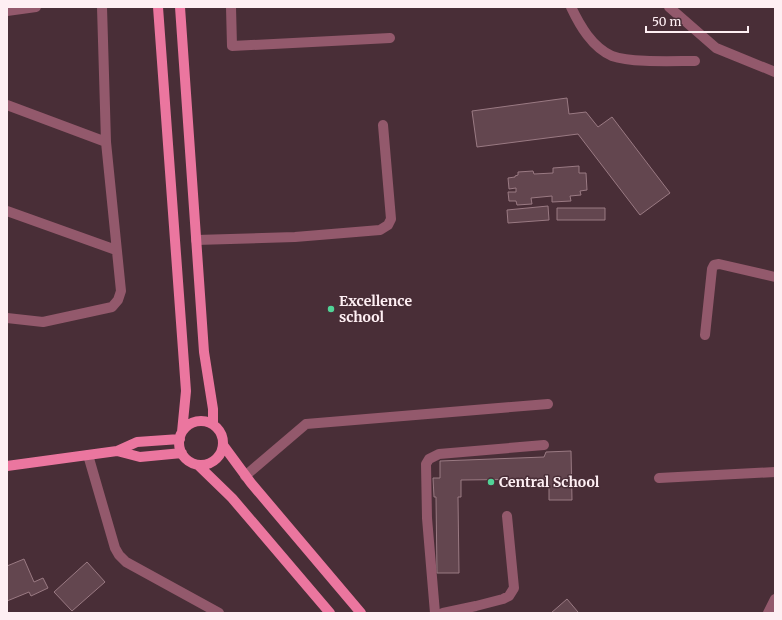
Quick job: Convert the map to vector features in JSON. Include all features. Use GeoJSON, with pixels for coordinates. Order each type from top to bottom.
{"type":"FeatureCollection","features":[{"type":"Feature","properties":{"kind":"main road"},"geometry":{"type":"LineString","coordinates":[[7,466],[117,451],[137,442],[181,435],[187,426],[200,421],[207,421],[213,424],[221,433],[223,445],[222,452],[218,458],[212,462],[206,465],[198,465],[186,459],[180,446],[181,435],[186,391],[158,7]]}},
{"type":"Feature","properties":{"kind":"main road"},"geometry":{"type":"LineString","coordinates":[[180,7],[204,352],[213,409],[213,424]]}},
{"type":"Feature","properties":{"kind":"main road"},"geometry":{"type":"LineString","coordinates":[[223,445],[245,476],[361,613]]}},
{"type":"Feature","properties":{"kind":"main road"},"geometry":{"type":"LineString","coordinates":[[117,451],[140,457],[182,453]]}},
{"type":"Feature","properties":{"kind":"main road"},"geometry":{"type":"LineString","coordinates":[[198,465],[232,498],[330,613]]}},
{"type":"Feature","properties":{"kind":"street"},"geometry":{"type":"LineString","coordinates":[[7,11],[36,7]]}},
{"type":"Feature","properties":{"kind":"street"},"geometry":{"type":"LineString","coordinates":[[7,318],[43,322],[112,307],[118,300],[121,291],[106,142],[102,7]]}},
{"type":"Feature","properties":{"kind":"street"},"geometry":{"type":"LineString","coordinates":[[231,7],[232,46],[390,38]]}},
{"type":"Feature","properties":{"kind":"street"},"geometry":{"type":"LineString","coordinates":[[571,7],[580,26],[595,44],[612,55],[628,59],[696,61]]}},
{"type":"Feature","properties":{"kind":"street"},"geometry":{"type":"LineString","coordinates":[[669,7],[716,48],[775,72]]}},
{"type":"Feature","properties":{"kind":"street"},"geometry":{"type":"LineString","coordinates":[[7,105],[106,142]]}},
{"type":"Feature","properties":{"kind":"street"},"geometry":{"type":"LineString","coordinates":[[196,240],[295,237],[380,230],[388,225],[391,219],[383,125]]}},
{"type":"Feature","properties":{"kind":"street"},"geometry":{"type":"LineString","coordinates":[[7,211],[116,250]]}},
{"type":"Feature","properties":{"kind":"street"},"geometry":{"type":"LineString","coordinates":[[705,335],[712,269],[714,265],[719,264],[775,277]]}},
{"type":"Feature","properties":{"kind":"street"},"geometry":{"type":"LineString","coordinates":[[245,476],[306,424],[548,404]]}},
{"type":"Feature","properties":{"kind":"street"},"geometry":{"type":"LineString","coordinates":[[435,613],[427,518],[426,464],[429,459],[439,454],[544,445]]}},
{"type":"Feature","properties":{"kind":"street"},"geometry":{"type":"LineString","coordinates":[[88,455],[115,548],[119,555],[126,562],[219,613]]}},
{"type":"Feature","properties":{"kind":"street"},"geometry":{"type":"LineString","coordinates":[[659,478],[775,472]]}},
{"type":"Feature","properties":{"kind":"street"},"geometry":{"type":"LineString","coordinates":[[443,613],[476,606],[509,596],[514,588],[507,516]]}},
{"type":"Feature","properties":{"kind":"street"},"geometry":{"type":"LineString","coordinates":[[768,613],[775,600]]}},
{"type":"Feature","properties":{"kind":"building"},"geometry":{"type":"Polygon","coordinates":[[[567,98],[569,114],[586,112],[598,127],[612,117],[670,193],[640,215],[578,134],[477,147],[472,111],[567,98]]]}},
{"type":"Feature","properties":{"kind":"building"},"geometry":{"type":"Polygon","coordinates":[[[579,166],[579,173],[586,173],[587,190],[580,191],[581,195],[570,196],[571,201],[552,202],[552,196],[531,198],[532,204],[517,205],[516,201],[509,201],[508,192],[516,192],[516,188],[509,189],[508,178],[515,177],[518,175],[518,172],[533,171],[534,174],[553,173],[553,168],[579,166]]]}},
{"type":"Feature","properties":{"kind":"building"},"geometry":{"type":"Polygon","coordinates":[[[548,206],[549,220],[508,223],[507,210],[548,206]]]}},
{"type":"Feature","properties":{"kind":"building"},"geometry":{"type":"Polygon","coordinates":[[[557,208],[605,208],[605,220],[557,220],[557,208]]]}},
{"type":"Feature","properties":{"kind":"building"},"geometry":{"type":"Polygon","coordinates":[[[571,451],[572,500],[549,500],[549,479],[461,480],[461,497],[458,497],[459,573],[437,573],[436,497],[434,497],[433,478],[440,478],[440,461],[544,457],[546,452],[571,451]]]}},
{"type":"Feature","properties":{"kind":"building"},"geometry":{"type":"Polygon","coordinates":[[[24,559],[34,582],[43,578],[48,588],[31,596],[29,592],[7,601],[7,566],[24,559]]]}},
{"type":"Feature","properties":{"kind":"building"},"geometry":{"type":"Polygon","coordinates":[[[87,562],[105,582],[72,611],[54,592],[87,562]]]}},
{"type":"Feature","properties":{"kind":"building"},"geometry":{"type":"Polygon","coordinates":[[[567,599],[578,612],[577,613],[551,613],[567,599]]]}},
{"type":"Feature","properties":{"kind":"place","name":"Excellence school"},"geometry":{"type":"Point","coordinates":[331,309]}},
{"type":"Feature","properties":{"kind":"place","name":"Central School"},"geometry":{"type":"Point","coordinates":[491,482]}}]}
